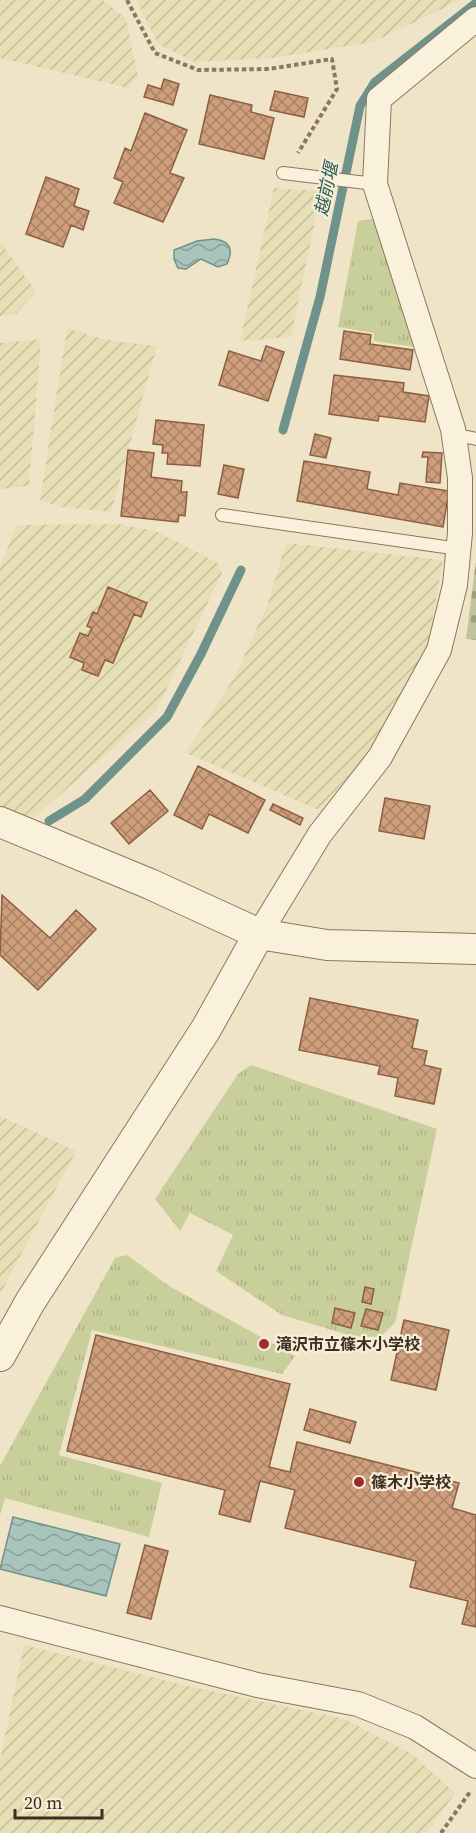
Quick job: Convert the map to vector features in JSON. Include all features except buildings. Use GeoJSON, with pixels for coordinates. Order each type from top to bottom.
{"type":"FeatureCollection","features":[{"type":"Feature","properties":{"kind":"street"},"geometry":{"type":"LineString","coordinates":[[0,1356],[13,1322],[206,1029],[259,934],[320,834],[380,757],[439,650],[455,585],[459,549],[460,478],[465,437],[366,183],[379,99],[476,19]]}},
{"type":"Feature","properties":{"kind":"street"},"geometry":{"type":"LineString","coordinates":[[0,822],[150,884],[259,934],[327,945],[476,949]]}},
{"type":"Feature","properties":{"kind":"street"},"geometry":{"type":"LineString","coordinates":[[0,1618],[257,1685],[358,1704],[415,1727],[476,1766]]}},
{"type":"Feature","properties":{"kind":"lane"},"geometry":{"type":"LineString","coordinates":[[283,173],[366,183]]}},
{"type":"Feature","properties":{"kind":"lane"},"geometry":{"type":"LineString","coordinates":[[222,515],[459,549]]}},
{"type":"Feature","properties":{"kind":"path"},"geometry":{"type":"LineString","coordinates":[[127,0],[155,53],[198,70],[269,69],[332,59],[337,89],[313,132],[283,173]]}},
{"type":"Feature","properties":{"kind":"path"},"geometry":{"type":"LineString","coordinates":[[441,1833],[476,1784]]}},
{"type":"Feature","properties":{"kind":"shaded area"},"geometry":{"type":"Polygon","coordinates":[[[0,0],[103,0],[126,19],[138,77],[129,88],[0,58],[0,0]]]}},
{"type":"Feature","properties":{"kind":"shaded area"},"geometry":{"type":"Polygon","coordinates":[[[136,0],[461,0],[373,42],[272,58],[195,62],[158,44],[136,0]]]}},
{"type":"Feature","properties":{"kind":"shaded area"},"geometry":{"type":"Polygon","coordinates":[[[274,188],[321,191],[291,337],[240,341],[274,188]]]}},
{"type":"Feature","properties":{"kind":"shaded area"},"geometry":{"type":"Polygon","coordinates":[[[0,241],[36,292],[16,314],[0,316],[0,241]]]}},
{"type":"Feature","properties":{"kind":"shaded area"},"geometry":{"type":"Polygon","coordinates":[[[67,328],[106,340],[157,346],[111,512],[61,507],[40,500],[67,328]]]}},
{"type":"Feature","properties":{"kind":"shaded area"},"geometry":{"type":"Polygon","coordinates":[[[41,339],[29,486],[0,489],[0,343],[41,339]]]}},
{"type":"Feature","properties":{"kind":"shaded area"},"geometry":{"type":"Polygon","coordinates":[[[118,524],[156,531],[218,563],[222,573],[156,711],[33,818],[0,806],[0,566],[17,525],[118,524]]]}},
{"type":"Feature","properties":{"kind":"shaded area"},"geometry":{"type":"Polygon","coordinates":[[[286,543],[443,560],[428,644],[373,748],[319,810],[186,753],[234,678],[267,606],[286,543]]]}},
{"type":"Feature","properties":{"kind":"shaded area"},"geometry":{"type":"Polygon","coordinates":[[[0,1116],[76,1151],[0,1294],[0,1116]]]}},
{"type":"Feature","properties":{"kind":"shaded area"},"geometry":{"type":"Polygon","coordinates":[[[24,1645],[183,1685],[344,1719],[412,1754],[455,1793],[427,1833],[0,1833],[0,1760],[24,1645]]]}},
{"type":"Feature","properties":{"kind":"green space"},"geometry":{"type":"Polygon","coordinates":[[[374,219],[421,348],[374,341],[374,333],[338,327],[358,221],[374,219]]]}},
{"type":"Feature","properties":{"kind":"green space"},"geometry":{"type":"Polygon","coordinates":[[[476,561],[476,640],[466,639],[476,561]]]}},
{"type":"Feature","properties":{"kind":"green space"},"geometry":{"type":"Polygon","coordinates":[[[251,1065],[437,1129],[395,1323],[380,1337],[352,1336],[282,1315],[216,1271],[233,1235],[190,1213],[180,1231],[155,1199],[238,1074],[251,1065]]]}},
{"type":"Feature","properties":{"kind":"green space"},"geometry":{"type":"Polygon","coordinates":[[[127,1255],[169,1286],[295,1356],[282,1374],[92,1330],[59,1455],[162,1483],[149,1537],[5,1498],[0,1515],[0,1466],[115,1258],[127,1255]]]}},
{"type":"Feature","properties":{"kind":"water"},"geometry":{"type":"Polygon","coordinates":[[[214,239],[224,242],[229,247],[230,254],[227,264],[218,267],[201,259],[186,269],[178,268],[174,259],[174,250],[197,241],[214,239]]]}},
{"type":"Feature","properties":{"kind":"water"},"geometry":{"type":"Polygon","coordinates":[[[13,1517],[120,1544],[106,1596],[0,1569],[13,1517]]]}},
{"type":"Feature","properties":{"kind":"waterway","name":"越前堰"},"geometry":{"type":"LineString","coordinates":[[283,430],[320,297],[360,106],[375,82],[476,3]]}},
{"type":"Feature","properties":{"kind":"waterway"},"geometry":{"type":"LineString","coordinates":[[49,821],[85,799],[167,717],[201,654],[241,570]]}},
{"type":"Feature","properties":{"kind":"place","name":"滝沢市立篠木小学校"},"geometry":{"type":"Point","coordinates":[264,1344]}},
{"type":"Feature","properties":{"kind":"place","name":"篠木小学校"},"geometry":{"type":"Point","coordinates":[359,1482]}}]}
